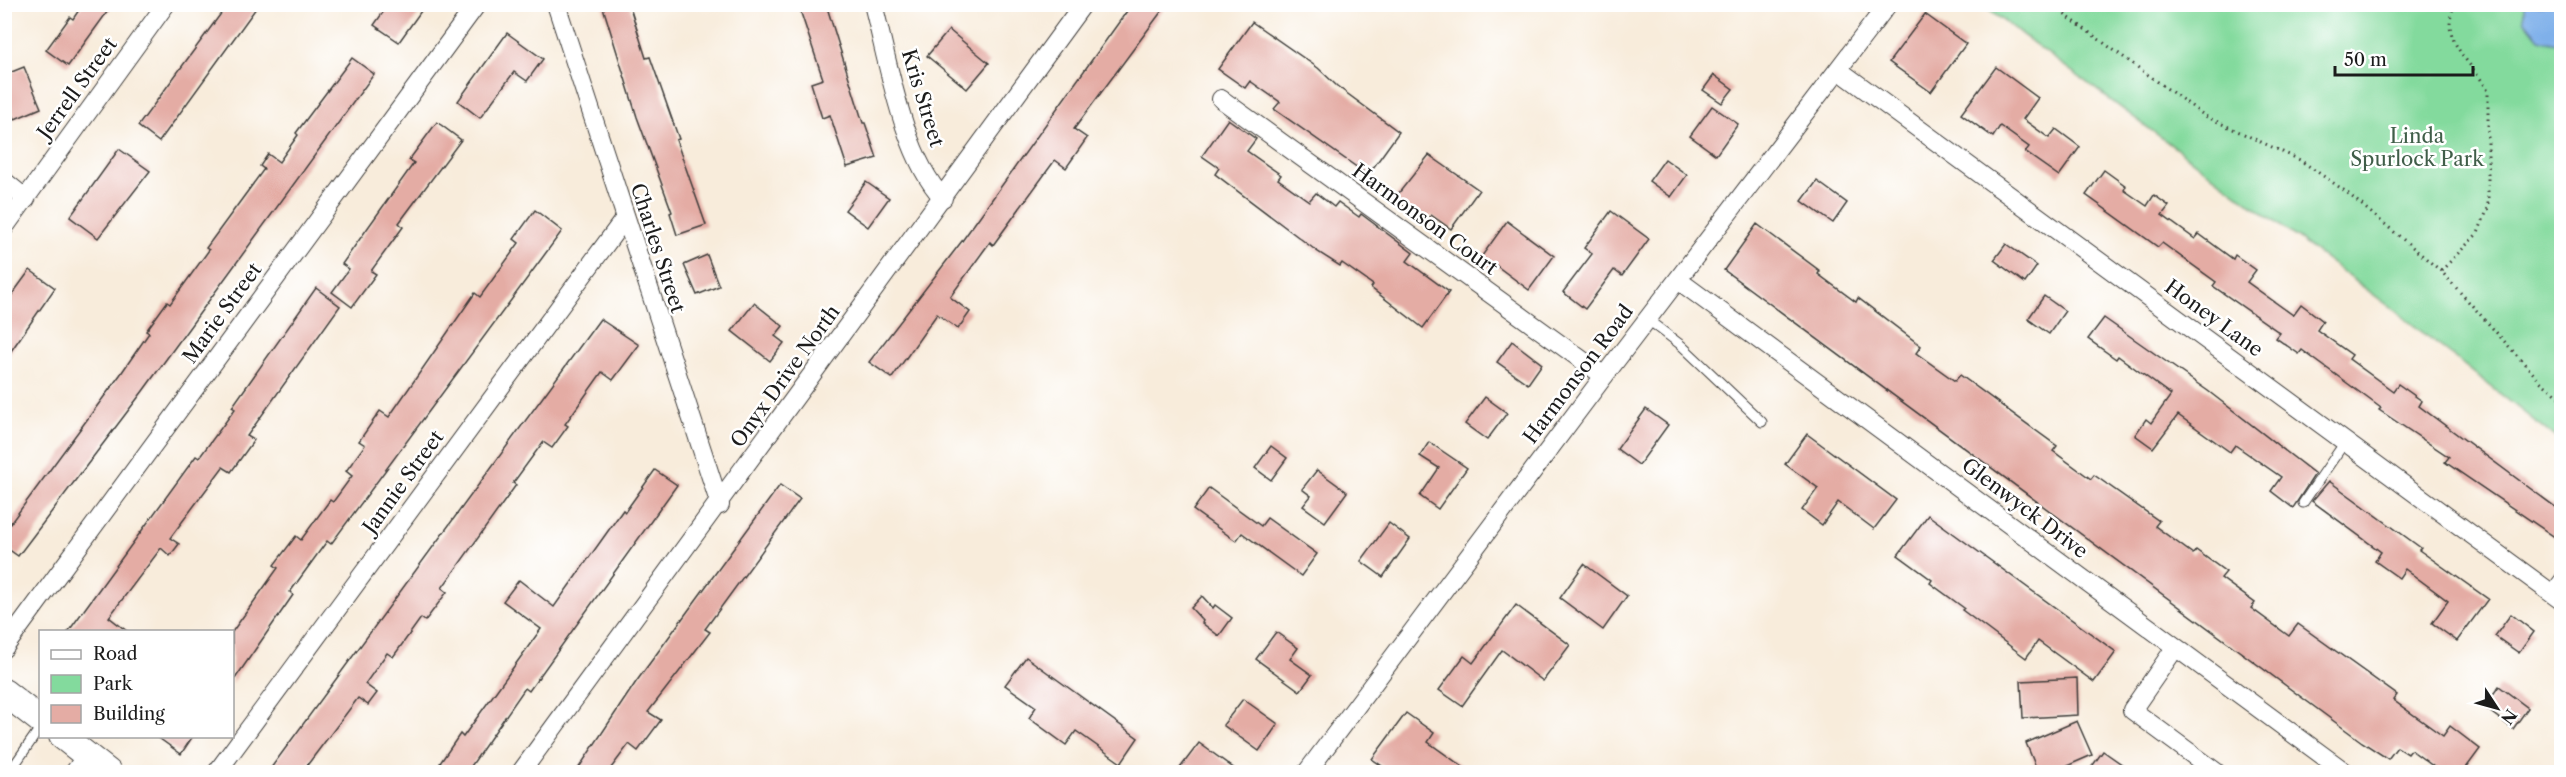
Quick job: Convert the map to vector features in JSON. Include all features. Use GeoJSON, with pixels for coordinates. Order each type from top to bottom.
{"type":"FeatureCollection","features":[{"type":"Feature","properties":{"kind":"main road"},"geometry":{"type":"LineString","coordinates":[[7,701],[39,719]]}},
{"type":"Feature","properties":{"kind":"main road"},"geometry":{"type":"LineString","coordinates":[[63,738],[76,762],[108,772]]}},
{"type":"Feature","properties":{"kind":"street","name":"Jerrell Street"},"geometry":{"type":"LineString","coordinates":[[4,228],[166,4]]}},
{"type":"Feature","properties":{"kind":"street","name":"Marie Street"},"geometry":{"type":"LineString","coordinates":[[4,648],[477,4]]}},
{"type":"Feature","properties":{"kind":"street","name":"Charles Street"},"geometry":{"type":"LineString","coordinates":[[556,4],[720,505]]}},
{"type":"Feature","properties":{"kind":"street","name":"Kris Street"},"geometry":{"type":"LineString","coordinates":[[873,4],[911,146],[929,183],[943,198]]}},
{"type":"Feature","properties":{"kind":"street","name":"Onyx Drive North"},"geometry":{"type":"LineString","coordinates":[[521,772],[720,505],[1083,4]]}},
{"type":"Feature","properties":{"kind":"street","name":"Harmonson Road"},"geometry":{"type":"LineString","coordinates":[[1311,771],[1604,376],[1840,71],[1888,4]]}},
{"type":"Feature","properties":{"kind":"street","name":"Honey Lane"},"geometry":{"type":"LineString","coordinates":[[1840,71],[2555,597]]}},
{"type":"Feature","properties":{"kind":"street","name":"Harmonson Court"},"geometry":{"type":"LineString","coordinates":[[1221,99],[1604,376]]}},
{"type":"Feature","properties":{"kind":"street"},"geometry":{"type":"LineString","coordinates":[[4,181],[26,198]]}},
{"type":"Feature","properties":{"kind":"street","name":"Jannie Street"},"geometry":{"type":"LineString","coordinates":[[217,772],[625,218]]}},
{"type":"Feature","properties":{"kind":"street","name":"Glenwyck Drive"},"geometry":{"type":"LineString","coordinates":[[1678,280],[2345,772]]}},
{"type":"Feature","properties":{"kind":"street"},"geometry":{"type":"LineString","coordinates":[[2175,648],[2132,711],[2216,772]]}},
{"type":"Feature","properties":{"kind":"lane"},"geometry":{"type":"LineString","coordinates":[[1647,320],[1681,345],[1762,422]]}},
{"type":"Feature","properties":{"kind":"lane"},"geometry":{"type":"LineString","coordinates":[[2303,503],[2345,442]]}},
{"type":"Feature","properties":{"kind":"lane"},"geometry":{"type":"LineString","coordinates":[[2555,597],[2562,575]]}},
{"type":"Feature","properties":{"kind":"lane"},"geometry":{"type":"LineString","coordinates":[[8,770],[39,729]]}},
{"type":"Feature","properties":{"kind":"path"},"geometry":{"type":"LineString","coordinates":[[2050,4],[2205,116],[2300,160],[2346,191],[2441,271],[2540,381],[2562,399]]}},
{"type":"Feature","properties":{"kind":"path"},"geometry":{"type":"LineString","coordinates":[[2441,271],[2478,233],[2488,208],[2488,91],[2480,76],[2452,42],[2448,29],[2455,4]]}},
{"type":"Feature","properties":{"kind":"green space","name":"Linda Spurlock Park"},"geometry":{"type":"Polygon","coordinates":[[[1982,5],[2561,5],[2561,442],[2393,309],[1982,5]]]}},
{"type":"Feature","properties":{"kind":"water"},"geometry":{"type":"Polygon","coordinates":[[[2524,5],[2561,5],[2561,44],[2539,39],[2524,20],[2524,5]]]}},
{"type":"Feature","properties":{"kind":"building"},"geometry":{"type":"Polygon","coordinates":[[[83,4],[113,4],[68,66],[46,50],[70,17],[73,19],[83,4]]]}},
{"type":"Feature","properties":{"kind":"building"},"geometry":{"type":"Polygon","coordinates":[[[228,4],[259,4],[159,142],[138,126],[228,4]]]}},
{"type":"Feature","properties":{"kind":"building"},"geometry":{"type":"Polygon","coordinates":[[[389,4],[426,4],[399,42],[374,25],[389,4]]]}},
{"type":"Feature","properties":{"kind":"building"},"geometry":{"type":"Polygon","coordinates":[[[602,4],[629,4],[646,58],[650,57],[679,139],[676,140],[706,225],[677,235],[670,213],[672,212],[637,117],[602,4]]]}},
{"type":"Feature","properties":{"kind":"building"},"geometry":{"type":"Polygon","coordinates":[[[798,4],[826,4],[863,123],[865,123],[877,158],[847,167],[830,115],[822,118],[811,83],[823,79],[798,4]]]}},
{"type":"Feature","properties":{"kind":"building"},"geometry":{"type":"Polygon","coordinates":[[[1132,4],[1167,4],[1074,129],[1087,138],[1066,168],[1055,160],[993,245],[990,242],[950,297],[970,312],[958,329],[937,314],[892,378],[869,362],[962,241],[1132,4]]]}},
{"type":"Feature","properties":{"kind":"building"},"geometry":{"type":"Polygon","coordinates":[[[1925,14],[1966,44],[1931,92],[1889,62],[1925,14]]]}},
{"type":"Feature","properties":{"kind":"building"},"geometry":{"type":"Polygon","coordinates":[[[1252,22],[1318,68],[1337,86],[1399,132],[1368,175],[1274,109],[1280,102],[1250,81],[1245,88],[1218,69],[1252,22]]]}},
{"type":"Feature","properties":{"kind":"building"},"geometry":{"type":"Polygon","coordinates":[[[949,30],[989,63],[967,89],[927,56],[949,30]]]}},
{"type":"Feature","properties":{"kind":"building"},"geometry":{"type":"Polygon","coordinates":[[[507,33],[543,59],[527,81],[514,72],[480,118],[458,101],[507,33]]]}},
{"type":"Feature","properties":{"kind":"building"},"geometry":{"type":"Polygon","coordinates":[[[352,58],[374,74],[143,391],[18,556],[4,546],[4,532],[120,375],[149,333],[146,331],[167,302],[170,304],[209,250],[206,248],[264,169],[260,166],[268,154],[279,162],[298,135],[296,133],[352,58]]]}},
{"type":"Feature","properties":{"kind":"building"},"geometry":{"type":"Polygon","coordinates":[[[24,67],[41,108],[15,119],[4,93],[4,75],[24,67]]]}},
{"type":"Feature","properties":{"kind":"building"},"geometry":{"type":"Polygon","coordinates":[[[1996,67],[2038,98],[2023,119],[2049,138],[2056,129],[2080,147],[2059,176],[2025,152],[2029,147],[2000,126],[1993,137],[1961,114],[1996,67]]]}},
{"type":"Feature","properties":{"kind":"building"},"geometry":{"type":"Polygon","coordinates":[[[1714,75],[1733,89],[1722,103],[1703,90],[1714,75]]]}},
{"type":"Feature","properties":{"kind":"building"},"geometry":{"type":"Polygon","coordinates":[[[1712,106],[1738,124],[1716,155],[1690,136],[1712,106]]]}},
{"type":"Feature","properties":{"kind":"building"},"geometry":{"type":"Polygon","coordinates":[[[1228,119],[1256,139],[1247,151],[1281,175],[1278,179],[1309,201],[1316,193],[1334,207],[1338,202],[1359,217],[1361,214],[1413,253],[1407,261],[1449,292],[1423,328],[1371,288],[1373,285],[1342,263],[1340,266],[1318,252],[1215,174],[1219,168],[1202,156],[1228,119]]]}},
{"type":"Feature","properties":{"kind":"building"},"geometry":{"type":"Polygon","coordinates":[[[437,122],[461,140],[399,223],[403,227],[371,271],[376,274],[352,307],[332,292],[349,269],[342,264],[414,163],[409,160],[437,122]]]}},
{"type":"Feature","properties":{"kind":"building"},"geometry":{"type":"Polygon","coordinates":[[[119,149],[150,171],[98,238],[70,217],[119,149]]]}},
{"type":"Feature","properties":{"kind":"building"},"geometry":{"type":"Polygon","coordinates":[[[1429,155],[1479,190],[1451,229],[1431,215],[1426,222],[1394,199],[1429,155]]]}},
{"type":"Feature","properties":{"kind":"building"},"geometry":{"type":"Polygon","coordinates":[[[1665,159],[1687,175],[1671,197],[1649,181],[1665,159]]]}},
{"type":"Feature","properties":{"kind":"building"},"geometry":{"type":"Polygon","coordinates":[[[2104,170],[2126,186],[2124,190],[2147,206],[2154,195],[2169,206],[2162,215],[2195,239],[2199,234],[2233,259],[2235,255],[2256,270],[2247,282],[2293,315],[2301,304],[2323,321],[2317,330],[2352,355],[2349,359],[2393,391],[2398,384],[2422,401],[2419,406],[2562,512],[2562,542],[2445,462],[2449,457],[2379,410],[2381,408],[2302,350],[2299,354],[2276,338],[2280,333],[2213,286],[2216,282],[2162,243],[2158,247],[2086,195],[2104,170]]]}},
{"type":"Feature","properties":{"kind":"building"},"geometry":{"type":"Polygon","coordinates":[[[1817,181],[1847,203],[1833,223],[1802,201],[1817,181]]]}},
{"type":"Feature","properties":{"kind":"building"},"geometry":{"type":"Polygon","coordinates":[[[866,182],[889,198],[868,227],[845,210],[866,182]]]}},
{"type":"Feature","properties":{"kind":"building"},"geometry":{"type":"Polygon","coordinates":[[[535,210],[562,231],[331,544],[327,541],[290,592],[293,595],[234,680],[233,630],[278,568],[274,565],[296,536],[301,540],[330,500],[333,502],[352,476],[346,471],[365,445],[359,441],[380,411],[389,417],[475,293],[480,297],[519,243],[514,239],[535,210]]]}},
{"type":"Feature","properties":{"kind":"building"},"geometry":{"type":"Polygon","coordinates":[[[1611,211],[1649,239],[1622,276],[1614,270],[1585,309],[1563,292],[1592,254],[1584,248],[1611,211]]]}},
{"type":"Feature","properties":{"kind":"building"},"geometry":{"type":"Polygon","coordinates":[[[1507,221],[1554,256],[1529,290],[1494,264],[1490,268],[1479,260],[1507,221]]]}},
{"type":"Feature","properties":{"kind":"building"},"geometry":{"type":"Polygon","coordinates":[[[1757,224],[1820,271],[1818,274],[1856,302],[1858,298],[1921,346],[1916,353],[1955,381],[1960,375],[2057,446],[2053,451],[2091,479],[2094,475],[2159,521],[2155,526],[2193,554],[2196,550],[2226,572],[2221,578],[2255,603],[2251,608],[2289,636],[2298,624],[2397,695],[2393,700],[2443,736],[2450,726],[2480,749],[2463,772],[2441,772],[2411,750],[2408,754],[2397,747],[2388,759],[2362,742],[1724,270],[1757,224]]]}},
{"type":"Feature","properties":{"kind":"building"},"geometry":{"type":"Polygon","coordinates":[[[2006,244],[2037,266],[2025,283],[1994,260],[2006,244]]]}},
{"type":"Feature","properties":{"kind":"building"},"geometry":{"type":"Polygon","coordinates":[[[707,255],[719,286],[697,295],[684,265],[707,255]]]}},
{"type":"Feature","properties":{"kind":"building"},"geometry":{"type":"Polygon","coordinates":[[[30,270],[55,288],[4,361],[4,310],[10,302],[8,300],[30,270]]]}},
{"type":"Feature","properties":{"kind":"building"},"geometry":{"type":"Polygon","coordinates":[[[316,288],[340,306],[247,436],[254,440],[231,472],[223,467],[170,538],[179,544],[170,556],[161,548],[109,617],[125,630],[69,630],[196,456],[199,458],[235,409],[232,407],[316,288]]]}},
{"type":"Feature","properties":{"kind":"building"},"geometry":{"type":"Polygon","coordinates":[[[2044,296],[2065,311],[2049,334],[2028,319],[2044,296]]]}},
{"type":"Feature","properties":{"kind":"building"},"geometry":{"type":"Polygon","coordinates":[[[754,303],[783,326],[775,336],[784,343],[770,361],[732,331],[754,303]]]}},
{"type":"Feature","properties":{"kind":"building"},"geometry":{"type":"Polygon","coordinates":[[[2104,318],[2208,391],[2315,474],[2293,508],[2271,491],[2281,477],[2235,445],[2230,452],[2178,415],[2153,448],[2135,435],[2146,419],[2151,423],[2171,395],[2118,356],[2116,359],[2088,339],[2104,318]]]}},
{"type":"Feature","properties":{"kind":"building"},"geometry":{"type":"Polygon","coordinates":[[[600,319],[639,345],[613,380],[602,372],[565,424],[568,426],[552,448],[543,442],[513,483],[516,485],[442,588],[447,592],[425,621],[421,618],[393,657],[387,653],[365,684],[377,693],[368,705],[358,698],[302,772],[268,772],[600,319]]]}},
{"type":"Feature","properties":{"kind":"building"},"geometry":{"type":"Polygon","coordinates":[[[1512,341],[1542,364],[1528,384],[1497,362],[1512,341]]]}},
{"type":"Feature","properties":{"kind":"building"},"geometry":{"type":"Polygon","coordinates":[[[1485,397],[1507,413],[1487,440],[1465,424],[1485,397]]]}},
{"type":"Feature","properties":{"kind":"building"},"geometry":{"type":"Polygon","coordinates":[[[1646,409],[1668,425],[1639,465],[1617,449],[1646,409]]]}},
{"type":"Feature","properties":{"kind":"building"},"geometry":{"type":"Polygon","coordinates":[[[1807,434],[1896,500],[1874,529],[1838,502],[1822,525],[1802,510],[1818,488],[1785,464],[1807,434]]]}},
{"type":"Feature","properties":{"kind":"building"},"geometry":{"type":"Polygon","coordinates":[[[1429,442],[1467,468],[1438,509],[1420,496],[1439,468],[1420,456],[1429,442]]]}},
{"type":"Feature","properties":{"kind":"building"},"geometry":{"type":"Polygon","coordinates":[[[1271,446],[1287,458],[1271,480],[1255,468],[1271,446]]]}},
{"type":"Feature","properties":{"kind":"building"},"geometry":{"type":"Polygon","coordinates":[[[655,470],[677,485],[529,691],[525,688],[467,772],[453,772],[440,763],[460,734],[463,737],[541,629],[503,601],[519,580],[554,607],[623,510],[625,512],[655,470]]]}},
{"type":"Feature","properties":{"kind":"building"},"geometry":{"type":"Polygon","coordinates":[[[1317,470],[1347,492],[1325,522],[1303,506],[1311,496],[1302,489],[1317,470]]]}},
{"type":"Feature","properties":{"kind":"building"},"geometry":{"type":"Polygon","coordinates":[[[2329,481],[2488,599],[2457,641],[2432,623],[2448,601],[2405,569],[2399,578],[2375,561],[2381,552],[2312,501],[2329,481]]]}},
{"type":"Feature","properties":{"kind":"building"},"geometry":{"type":"Polygon","coordinates":[[[780,485],[800,499],[705,629],[710,632],[648,712],[661,720],[638,751],[629,744],[608,772],[576,772],[636,682],[780,485]]]}},
{"type":"Feature","properties":{"kind":"building"},"geometry":{"type":"Polygon","coordinates":[[[1209,488],[1261,526],[1267,518],[1317,554],[1301,576],[1242,533],[1236,541],[1193,510],[1209,488]]]}},
{"type":"Feature","properties":{"kind":"building"},"geometry":{"type":"Polygon","coordinates":[[[1928,515],[2116,652],[2094,682],[2038,641],[2026,658],[1962,610],[1964,608],[1930,583],[1932,580],[1898,555],[1928,515]]]}},
{"type":"Feature","properties":{"kind":"building"},"geometry":{"type":"Polygon","coordinates":[[[1389,523],[1410,539],[1383,577],[1361,561],[1389,523]]]}},
{"type":"Feature","properties":{"kind":"building"},"geometry":{"type":"Polygon","coordinates":[[[1584,564],[1627,596],[1603,630],[1560,598],[1584,564]]]}},
{"type":"Feature","properties":{"kind":"building"},"geometry":{"type":"Polygon","coordinates":[[[1202,596],[1213,608],[1215,605],[1232,618],[1219,636],[1202,623],[1203,621],[1191,608],[1202,596]]]}},
{"type":"Feature","properties":{"kind":"building"},"geometry":{"type":"Polygon","coordinates":[[[1516,605],[1570,645],[1543,681],[1502,650],[1462,706],[1439,690],[1464,656],[1473,663],[1516,605]]]}},
{"type":"Feature","properties":{"kind":"building"},"geometry":{"type":"Polygon","coordinates":[[[2511,614],[2534,632],[2519,653],[2495,636],[2511,614]]]}},
{"type":"Feature","properties":{"kind":"building"},"geometry":{"type":"Polygon","coordinates":[[[1276,632],[1298,648],[1290,659],[1312,675],[1300,691],[1256,659],[1276,632]]]}},
{"type":"Feature","properties":{"kind":"building"},"geometry":{"type":"Polygon","coordinates":[[[1026,657],[1138,738],[1121,763],[1076,731],[1066,745],[1029,718],[1036,707],[1005,685],[1026,657]]]}},
{"type":"Feature","properties":{"kind":"building"},"geometry":{"type":"Polygon","coordinates":[[[2077,678],[2078,715],[2023,718],[2021,681],[2077,678]]]}},
{"type":"Feature","properties":{"kind":"building"},"geometry":{"type":"Polygon","coordinates":[[[2499,686],[2528,708],[2513,729],[2484,707],[2499,686]]]}},
{"type":"Feature","properties":{"kind":"building"},"geometry":{"type":"Polygon","coordinates":[[[1243,699],[1278,724],[1259,751],[1223,725],[1243,699]]]}},
{"type":"Feature","properties":{"kind":"building"},"geometry":{"type":"Polygon","coordinates":[[[1406,713],[1434,733],[1428,742],[1470,772],[1391,772],[1372,759],[1406,713]]]}},
{"type":"Feature","properties":{"kind":"building"},"geometry":{"type":"Polygon","coordinates":[[[2077,721],[2092,755],[2053,772],[2038,772],[2026,743],[2077,721]]]}},
{"type":"Feature","properties":{"kind":"building"},"geometry":{"type":"Polygon","coordinates":[[[159,738],[192,738],[181,754],[159,738]]]}},
{"type":"Feature","properties":{"kind":"building"},"geometry":{"type":"Polygon","coordinates":[[[1199,743],[1239,772],[1177,772],[1199,743]]]}},
{"type":"Feature","properties":{"kind":"building"},"geometry":{"type":"Polygon","coordinates":[[[2103,751],[2133,772],[2088,772],[2103,751]]]}}]}
